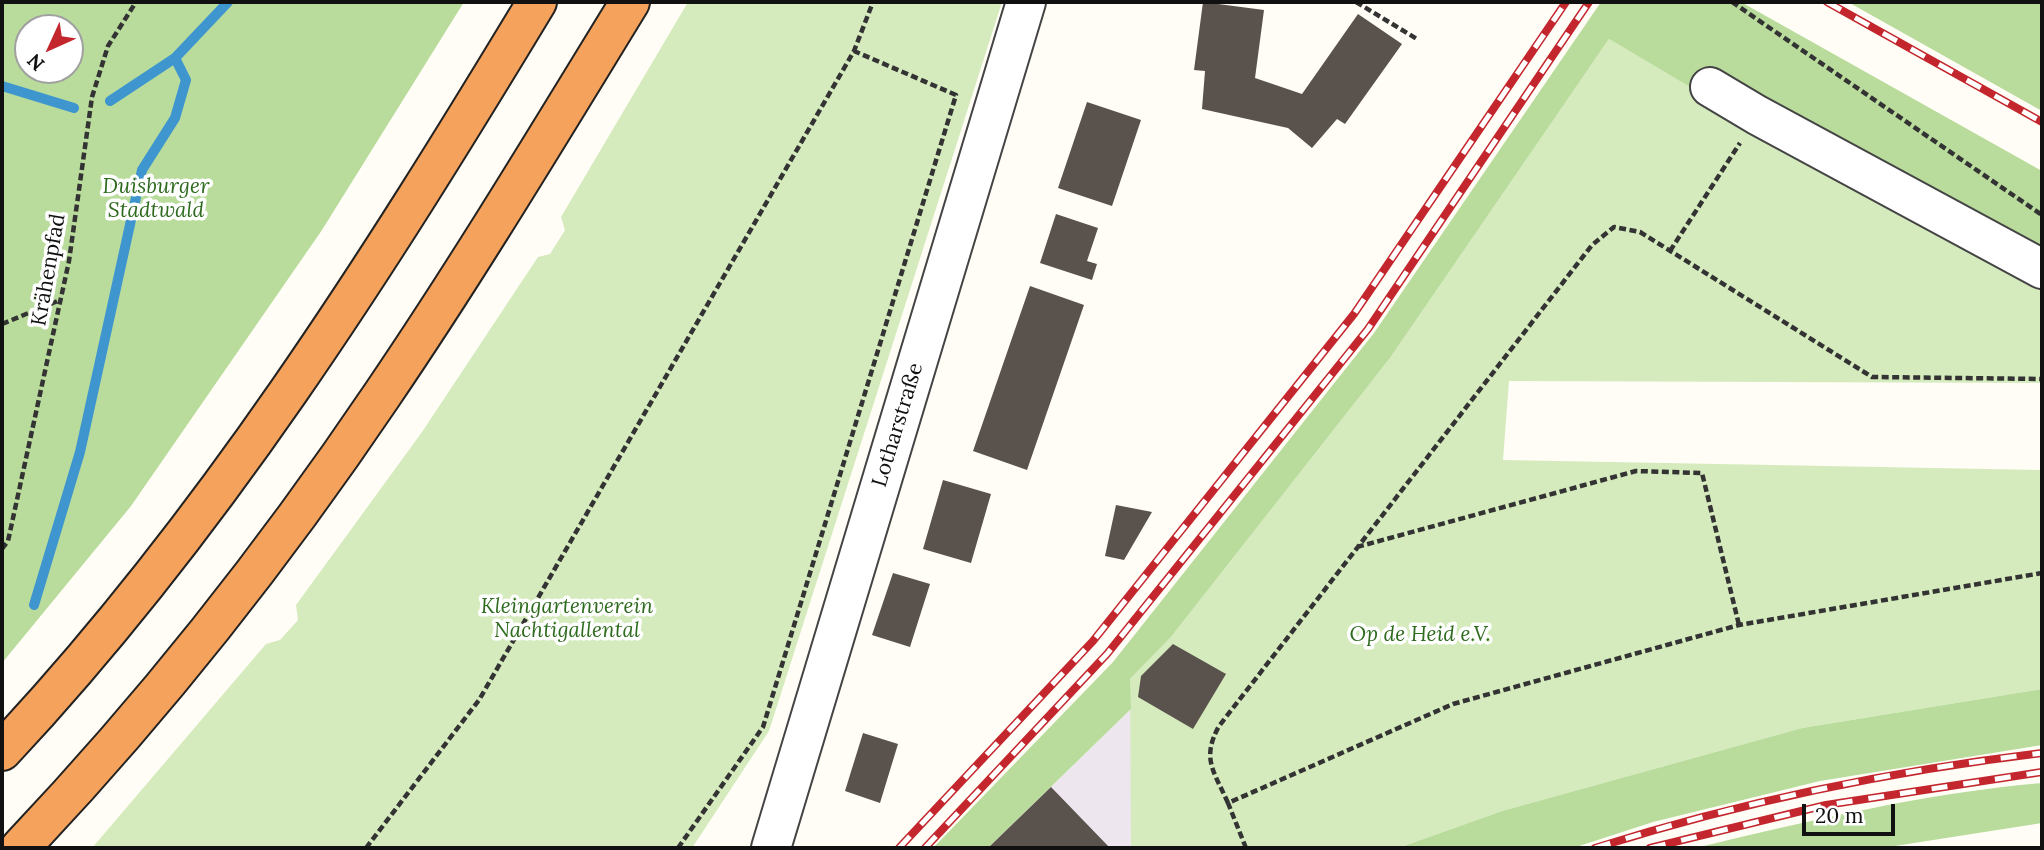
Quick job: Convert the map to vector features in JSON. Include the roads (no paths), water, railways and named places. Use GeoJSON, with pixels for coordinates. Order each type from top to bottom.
{"type":"FeatureCollection","features":[{"type":"Feature","properties":{"kind":"highway"},"geometry":{"type":"LineString","coordinates":[[2,751],[173,550],[321,347],[437,167],[537,2]]}},
{"type":"Feature","properties":{"kind":"highway"},"geometry":{"type":"LineString","coordinates":[[20,848],[96,768],[240,592],[327,472],[404,362],[630,2]]}},
{"type":"Feature","properties":{"kind":"street","name":"Lotharstraße"},"geometry":{"type":"LineString","coordinates":[[771,848],[1026,2]]}},
{"type":"Feature","properties":{"kind":"street"},"geometry":{"type":"LineString","coordinates":[[1710,87],[2042,269]]}},
{"type":"Feature","properties":{"kind":"waterway"},"geometry":{"type":"LineString","coordinates":[[34,605],[80,452],[142,170],[175,118],[186,80],[175,58],[228,2]]}},
{"type":"Feature","properties":{"kind":"waterway"},"geometry":{"type":"LineString","coordinates":[[110,101],[175,58]]}},
{"type":"Feature","properties":{"kind":"waterway"},"geometry":{"type":"LineString","coordinates":[[2,86],[74,108]]}},
{"type":"Feature","properties":{"kind":"railway"},"geometry":{"type":"LineString","coordinates":[[899,848],[1093,641],[1354,314],[1566,2]]}},
{"type":"Feature","properties":{"kind":"railway"},"geometry":{"type":"LineString","coordinates":[[925,848],[1107,654],[1368,329],[1589,2]]}},
{"type":"Feature","properties":{"kind":"railway"},"geometry":{"type":"LineString","coordinates":[[1827,2],[2042,122]]}},
{"type":"Feature","properties":{"kind":"railway"},"geometry":{"type":"LineString","coordinates":[[1595,848],[1705,816],[1816,790],[1929,769],[2042,753]]}},
{"type":"Feature","properties":{"kind":"railway"},"geometry":{"type":"LineString","coordinates":[[1650,848],[1826,805],[2042,772]]}},
{"type":"Feature","properties":{"kind":"park label","name":"Duisburger Stadtwald"},"geometry":{"type":"Point","coordinates":[156,199]}},
{"type":"Feature","properties":{"kind":"park label","name":"Kleingartenverein Nachtigallental"},"geometry":{"type":"Point","coordinates":[567,619]}},
{"type":"Feature","properties":{"kind":"park label","name":"Op de Heid e.V."},"geometry":{"type":"Point","coordinates":[1420,635]}}]}
